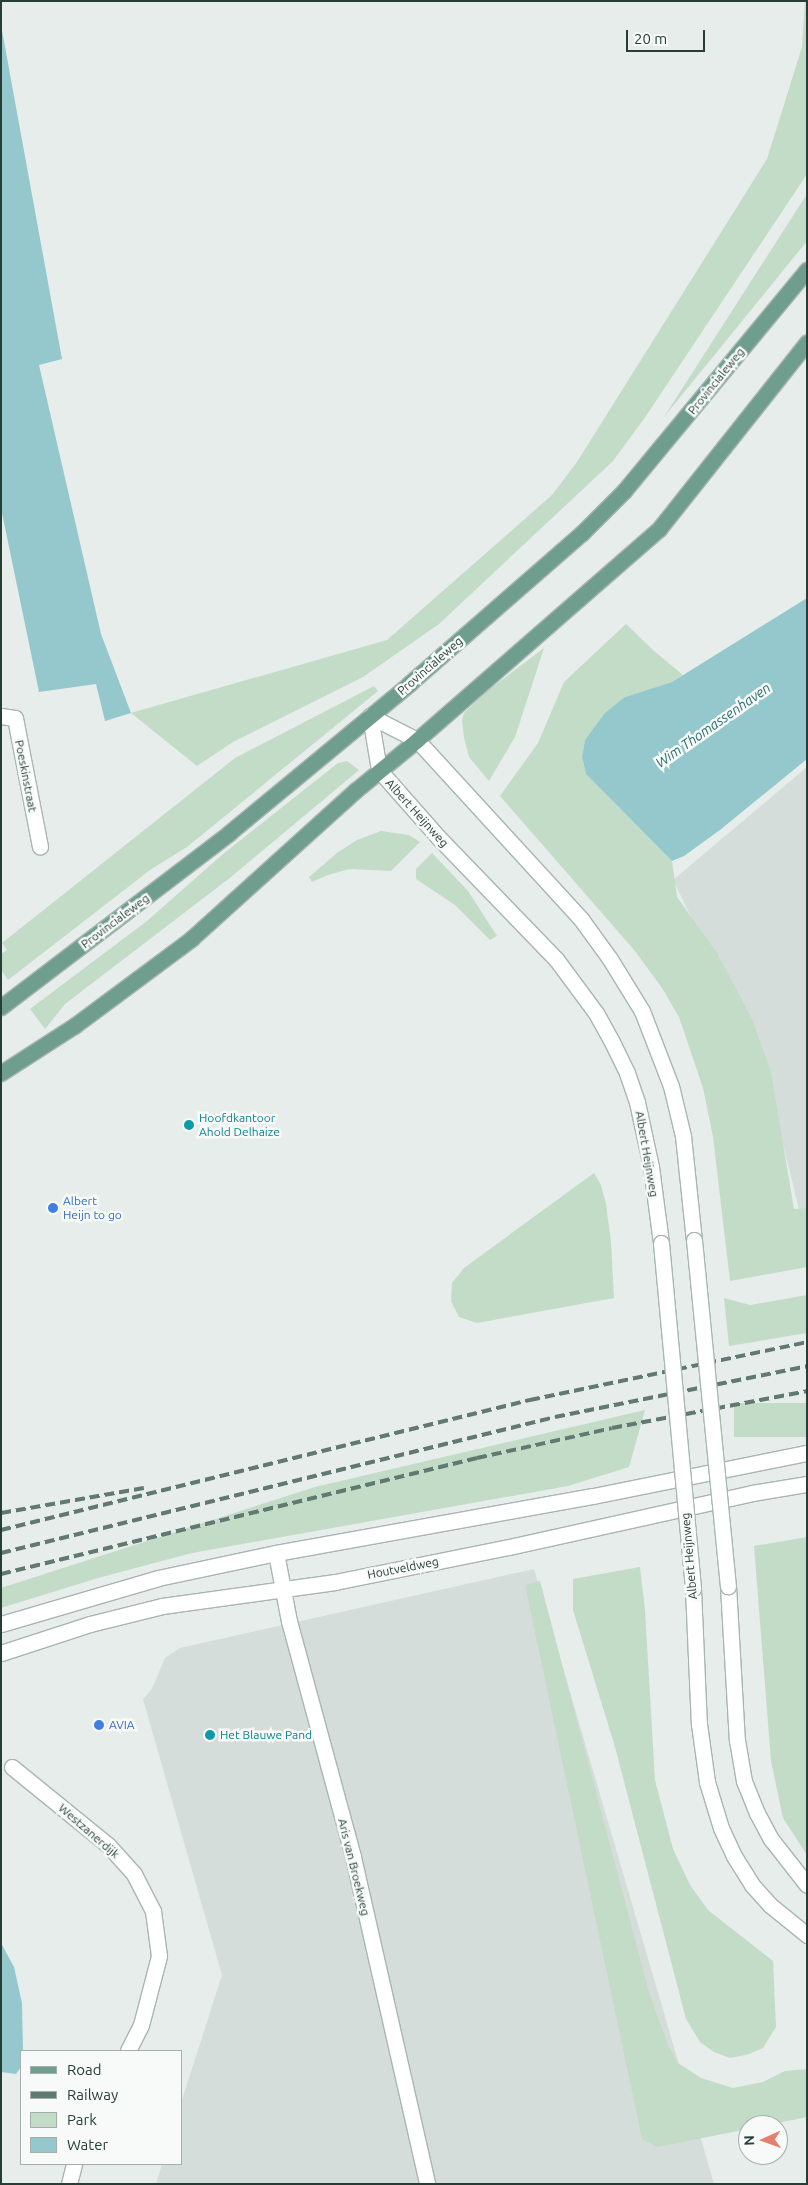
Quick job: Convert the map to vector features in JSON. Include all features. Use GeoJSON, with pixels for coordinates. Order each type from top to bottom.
{"type":"FeatureCollection","features":[{"type":"Feature","properties":{"kind":"main road","name":"Provincialeweg"},"geometry":{"type":"LineString","coordinates":[[1,1007],[229,833],[370,716],[582,533],[624,491],[807,270]]}},
{"type":"Feature","properties":{"kind":"main road"},"geometry":{"type":"LineString","coordinates":[[1,1073],[74,1026],[192,940],[379,770],[417,740],[659,529],[807,342]]}},
{"type":"Feature","properties":{"kind":"street","name":"Poeskinstraat"},"geometry":{"type":"LineString","coordinates":[[1,716],[14,718],[40,848]]}},
{"type":"Feature","properties":{"kind":"street"},"geometry":{"type":"LineString","coordinates":[[370,716],[417,740],[581,920],[610,959],[642,1012],[671,1086],[683,1136],[694,1240],[728,1586],[737,1740],[744,1781],[757,1813],[771,1839],[807,1885]]}},
{"type":"Feature","properties":{"kind":"street","name":"Albert Heijnweg"},"geometry":{"type":"LineString","coordinates":[[370,716],[379,770],[438,836],[556,959],[596,1013],[628,1073],[637,1102],[651,1166],[661,1244],[693,1590],[699,1724],[707,1782],[721,1828],[734,1856],[752,1885],[770,1905],[807,1935]]}},
{"type":"Feature","properties":{"kind":"street"},"geometry":{"type":"LineString","coordinates":[[1,1624],[158,1578],[276,1553],[525,1509],[807,1453]]}},
{"type":"Feature","properties":{"kind":"street","name":"Houtveldweg"},"geometry":{"type":"LineString","coordinates":[[1,1654],[90,1624],[156,1607],[335,1582],[509,1547],[752,1493],[807,1484]]}},
{"type":"Feature","properties":{"kind":"street","name":"Aris van Broekweg"},"geometry":{"type":"LineString","coordinates":[[276,1553],[289,1621],[353,1857],[427,2184]]}},
{"type":"Feature","properties":{"kind":"street","name":"Westzanerdijk"},"geometry":{"type":"LineString","coordinates":[[12,1767],[108,1845],[134,1874],[153,1911],[159,1956],[141,2025],[128,2050]]}},
{"type":"Feature","properties":{"kind":"street"},"geometry":{"type":"LineString","coordinates":[[69,2184],[74,2165]]}},
{"type":"Feature","properties":{"kind":"shaded area"},"geometry":{"type":"Polygon","coordinates":[[[807,767],[807,1212],[800,1213],[763,1063],[673,880],[807,767]]]}},
{"type":"Feature","properties":{"kind":"shaded area"},"geometry":{"type":"Polygon","coordinates":[[[534,1569],[714,2184],[156,2184],[162,2165],[182,2165],[182,2100],[222,1975],[143,1699],[152,1689],[165,1658],[180,1648],[534,1569]]]}},
{"type":"Feature","properties":{"kind":"green space"},"geometry":{"type":"Polygon","coordinates":[[[805,1],[807,1],[807,174],[646,416],[613,461],[439,624],[363,677],[233,742],[197,766],[131,713],[387,640],[552,495],[577,462],[767,159],[802,47],[805,1]]]}},
{"type":"Feature","properties":{"kind":"green space"},"geometry":{"type":"Polygon","coordinates":[[[807,194],[807,241],[664,417],[807,194]]]}},
{"type":"Feature","properties":{"kind":"green space"},"geometry":{"type":"Polygon","coordinates":[[[626,624],[683,675],[672,682],[625,697],[585,740],[582,757],[586,774],[672,861],[677,897],[717,953],[752,1019],[771,1072],[794,1209],[807,1208],[807,1267],[730,1281],[713,1137],[703,1088],[679,1017],[662,988],[635,951],[500,796],[538,743],[564,682],[626,624]]]}},
{"type":"Feature","properties":{"kind":"green space"},"geometry":{"type":"Polygon","coordinates":[[[544,648],[515,737],[489,781],[469,757],[462,721],[464,713],[486,692],[544,648]]]}},
{"type":"Feature","properties":{"kind":"green space"},"geometry":{"type":"Polygon","coordinates":[[[374,686],[378,691],[187,847],[150,870],[8,980],[1,970],[1,954],[7,950],[2,943],[235,758],[374,686]]]}},
{"type":"Feature","properties":{"kind":"green space"},"geometry":{"type":"Polygon","coordinates":[[[347,761],[359,770],[231,877],[65,1004],[45,1029],[30,1009],[147,921],[223,854],[338,763],[347,761]]]}},
{"type":"Feature","properties":{"kind":"green space"},"geometry":{"type":"Polygon","coordinates":[[[381,831],[409,835],[420,842],[391,871],[350,869],[312,882],[309,877],[337,853],[357,840],[381,831]]]}},
{"type":"Feature","properties":{"kind":"green space"},"geometry":{"type":"Polygon","coordinates":[[[432,853],[468,891],[497,936],[490,940],[455,905],[416,879],[416,869],[432,853]]]}},
{"type":"Feature","properties":{"kind":"green space"},"geometry":{"type":"Polygon","coordinates":[[[594,1173],[601,1185],[606,1204],[611,1242],[614,1298],[477,1323],[459,1317],[451,1301],[452,1283],[464,1268],[594,1173]]]}},
{"type":"Feature","properties":{"kind":"green space"},"geometry":{"type":"Polygon","coordinates":[[[807,1295],[807,1333],[729,1346],[724,1298],[750,1305],[807,1295]]]}},
{"type":"Feature","properties":{"kind":"green space"},"geometry":{"type":"Polygon","coordinates":[[[734,1403],[807,1403],[807,1437],[734,1437],[734,1403]]]}},
{"type":"Feature","properties":{"kind":"green space"},"geometry":{"type":"Polygon","coordinates":[[[645,1410],[629,1467],[568,1486],[192,1553],[98,1578],[1,1608],[1,1588],[315,1487],[645,1410]]]}},
{"type":"Feature","properties":{"kind":"green space"},"geometry":{"type":"Polygon","coordinates":[[[807,1537],[807,1855],[783,1818],[771,1761],[754,1546],[807,1537]]]}},
{"type":"Feature","properties":{"kind":"green space"},"geometry":{"type":"Polygon","coordinates":[[[640,1567],[645,1610],[655,1780],[673,1849],[690,1885],[708,1910],[773,1961],[776,2027],[763,2048],[746,2055],[730,2058],[714,2052],[700,2042],[686,2019],[615,1747],[573,1610],[573,1579],[640,1567]]]}},
{"type":"Feature","properties":{"kind":"green space"},"geometry":{"type":"Polygon","coordinates":[[[540,1581],[649,1992],[668,2045],[678,2063],[701,2078],[733,2088],[763,2082],[785,2071],[807,2069],[807,2117],[788,2121],[788,2115],[738,2115],[738,2131],[657,2147],[642,2139],[525,1585],[540,1581]]]}},
{"type":"Feature","properties":{"kind":"water"},"geometry":{"type":"Polygon","coordinates":[[[1,25],[62,359],[39,365],[101,634],[131,713],[105,721],[96,684],[39,692],[1,508],[1,25]]]}},
{"type":"Feature","properties":{"kind":"water","name":"Wim Thomassenhaven"},"geometry":{"type":"Polygon","coordinates":[[[807,598],[807,759],[720,830],[684,856],[672,861],[586,774],[582,757],[585,740],[605,713],[625,697],[672,682],[807,598]]]}},
{"type":"Feature","properties":{"kind":"water"},"geometry":{"type":"Polygon","coordinates":[[[1,1943],[14,1967],[22,2003],[23,2050],[20,2050],[20,2068],[16,2074],[1,2072],[1,1943]]]}},
{"type":"Feature","properties":{"kind":"railway"},"geometry":{"type":"LineString","coordinates":[[1,1530],[530,1400],[807,1342]]}},
{"type":"Feature","properties":{"kind":"railway"},"geometry":{"type":"LineString","coordinates":[[1,1553],[555,1417],[807,1366]]}},
{"type":"Feature","properties":{"kind":"railway"},"geometry":{"type":"LineString","coordinates":[[1,1574],[477,1458],[612,1428],[807,1391]]}},
{"type":"Feature","properties":{"kind":"railway"},"geometry":{"type":"LineString","coordinates":[[1,1513],[144,1488]]}},
{"type":"Feature","properties":{"kind":"place","name":"Hoofdkantoor Ahold Delhaize"},"geometry":{"type":"Point","coordinates":[189,1125]}},
{"type":"Feature","properties":{"kind":"place","name":"Albert Heijn to go"},"geometry":{"type":"Point","coordinates":[53,1208]}},
{"type":"Feature","properties":{"kind":"place","name":"AVIA"},"geometry":{"type":"Point","coordinates":[99,1725]}},
{"type":"Feature","properties":{"kind":"place","name":"Het Blauwe Pand"},"geometry":{"type":"Point","coordinates":[210,1735]}}]}
